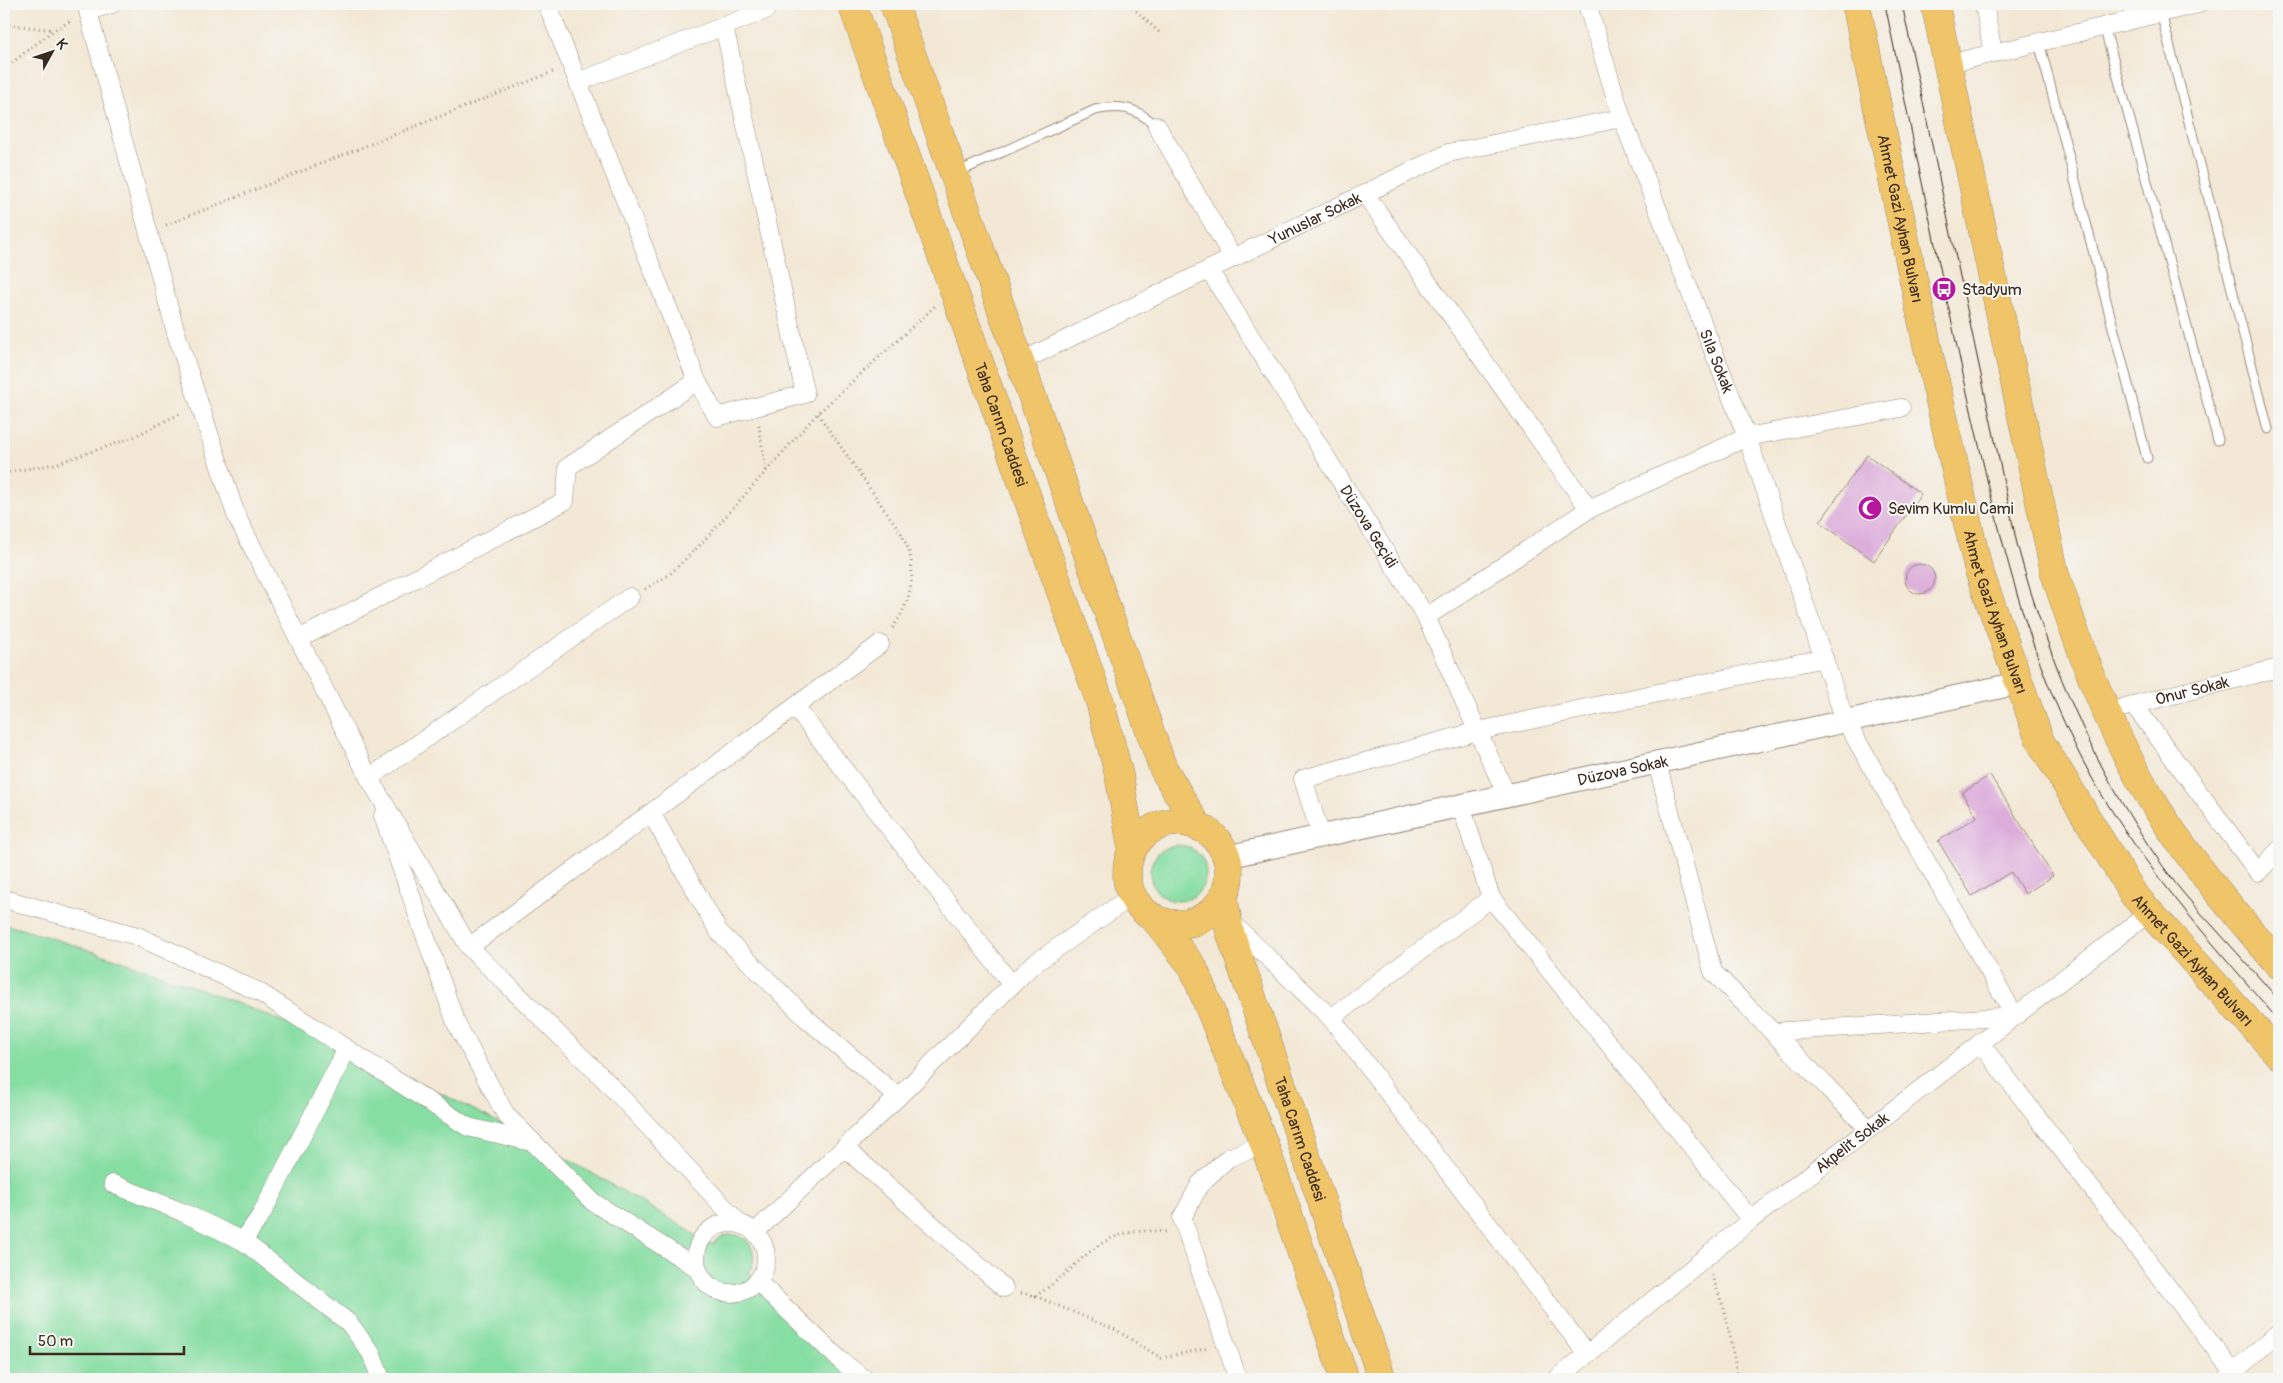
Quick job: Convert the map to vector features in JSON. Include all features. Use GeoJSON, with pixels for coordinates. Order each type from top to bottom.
{"type":"FeatureCollection","features":[{"type":"Feature","properties":{"kind":"main road","name":"Taha Carım Caddesi"},"geometry":{"type":"LineString","coordinates":[[852,4],[1100,702],[1119,775],[1132,850]]}},
{"type":"Feature","properties":{"kind":"main road"},"geometry":{"type":"LineString","coordinates":[[894,4],[1163,768],[1198,827]]}},
{"type":"Feature","properties":{"kind":"main road","name":"Ahmet Gazi Ayhan Bulvarı"},"geometry":{"type":"LineString","coordinates":[[1856,4],[1929,354],[1978,568],[2040,741],[2134,895],[2279,1055]]}},
{"type":"Feature","properties":{"kind":"main road"},"geometry":{"type":"LineString","coordinates":[[1935,4],[2055,574],[2077,640],[2105,712],[2134,769],[2179,841],[2207,879],[2279,965]]}},
{"type":"Feature","properties":{"kind":"main road"},"geometry":{"type":"LineString","coordinates":[[1175,822],[1198,827],[1212,835],[1226,857],[1228,884],[1225,908],[1216,907],[1205,916],[1193,922],[1180,924],[1167,923],[1154,918],[1144,911],[1132,896],[1127,875],[1128,862],[1132,850],[1150,830],[1162,824],[1175,822]]}},
{"type":"Feature","properties":{"kind":"main road","name":"Taha Carım Caddesi"},"geometry":{"type":"LineString","coordinates":[[1225,908],[1382,1379]]}},
{"type":"Feature","properties":{"kind":"main road"},"geometry":{"type":"LineString","coordinates":[[1154,918],[1193,967],[1264,1144],[1345,1379]]}},
{"type":"Feature","properties":{"kind":"street"},"geometry":{"type":"LineString","coordinates":[[112,4],[88,7],[176,333],[236,515],[369,778],[469,947],[604,1079],[739,1223],[755,1232],[761,1239],[766,1256],[766,1266],[758,1282],[742,1292],[724,1292],[707,1284],[697,1268],[593,1202],[506,1115],[456,1023],[369,778]]}},
{"type":"Feature","properties":{"kind":"street"},"geometry":{"type":"LineString","coordinates":[[546,4],[697,381],[717,417],[805,394],[724,26]]}},
{"type":"Feature","properties":{"kind":"street","name":"Sıla Sokak"},"geometry":{"type":"LineString","coordinates":[[1587,4],[1622,118],[1747,437],[1845,720],[2015,1016]]}},
{"type":"Feature","properties":{"kind":"street"},"geometry":{"type":"LineString","coordinates":[[1984,4],[1993,53]]}},
{"type":"Feature","properties":{"kind":"street"},"geometry":{"type":"LineString","coordinates":[[1948,64],[2198,4]]}},
{"type":"Feature","properties":{"kind":"street"},"geometry":{"type":"LineString","coordinates":[[578,82],[766,10]]}},
{"type":"Feature","properties":{"kind":"street","name":"Yunuslar Sokak"},"geometry":{"type":"LineString","coordinates":[[1020,362],[1448,153],[1622,118]]}},
{"type":"Feature","properties":{"kind":"street"},"geometry":{"type":"LineString","coordinates":[[1157,126],[1232,258]]}},
{"type":"Feature","properties":{"kind":"street"},"geometry":{"type":"LineString","coordinates":[[1365,194],[1589,509]]}},
{"type":"Feature","properties":{"kind":"street","name":"Düzova Geçidi"},"geometry":{"type":"LineString","coordinates":[[1208,270],[1426,617],[1507,796]]}},
{"type":"Feature","properties":{"kind":"street"},"geometry":{"type":"LineString","coordinates":[[299,639],[565,501],[568,467],[697,381]]}},
{"type":"Feature","properties":{"kind":"street"},"geometry":{"type":"LineString","coordinates":[[1426,617],[1589,509],[1747,437],[1901,408]]}},
{"type":"Feature","properties":{"kind":"street"},"geometry":{"type":"LineString","coordinates":[[369,778],[630,597]]}},
{"type":"Feature","properties":{"kind":"street"},"geometry":{"type":"LineString","coordinates":[[469,947],[880,644]]}},
{"type":"Feature","properties":{"kind":"street"},"geometry":{"type":"LineString","coordinates":[[1322,836],[1303,779],[1478,731],[1824,658]]}},
{"type":"Feature","properties":{"kind":"street","name":"Onur Sokak"},"geometry":{"type":"LineString","coordinates":[[2105,712],[2279,668]]}},
{"type":"Feature","properties":{"kind":"street","name":"Düzova Sokak"},"geometry":{"type":"LineString","coordinates":[[1226,857],[2019,683]]}},
{"type":"Feature","properties":{"kind":"street"},"geometry":{"type":"LineString","coordinates":[[2134,705],[2258,872],[2279,850]]}},
{"type":"Feature","properties":{"kind":"street"},"geometry":{"type":"LineString","coordinates":[[794,707],[1012,985]]}},
{"type":"Feature","properties":{"kind":"street"},"geometry":{"type":"LineString","coordinates":[[1657,762],[1713,972],[1869,1129]]}},
{"type":"Feature","properties":{"kind":"street"},"geometry":{"type":"LineString","coordinates":[[1461,806],[1490,898],[1751,1220]]}},
{"type":"Feature","properties":{"kind":"street"},"geometry":{"type":"LineString","coordinates":[[651,813],[719,932],[806,1018],[898,1097]]}},
{"type":"Feature","properties":{"kind":"street"},"geometry":{"type":"LineString","coordinates":[[755,1232],[898,1097],[1032,966],[1132,896]]}},
{"type":"Feature","properties":{"kind":"street"},"geometry":{"type":"LineString","coordinates":[[1331,1018],[1490,898]]}},
{"type":"Feature","properties":{"kind":"street"},"geometry":{"type":"LineString","coordinates":[[4,899],[136,936],[259,992],[468,1127],[533,1142]]}},
{"type":"Feature","properties":{"kind":"street"},"geometry":{"type":"LineString","coordinates":[[1225,908],[1331,1018],[1587,1354]]}},
{"type":"Feature","properties":{"kind":"street","name":"Akpelit Sokak"},"geometry":{"type":"LineString","coordinates":[[1557,1379],[1751,1220],[2150,912]]}},
{"type":"Feature","properties":{"kind":"street"},"geometry":{"type":"LineString","coordinates":[[1772,1032],[2015,1016]]}},
{"type":"Feature","properties":{"kind":"street"},"geometry":{"type":"LineString","coordinates":[[1980,1043],[2230,1376],[2279,1332]]}},
{"type":"Feature","properties":{"kind":"street"},"geometry":{"type":"LineString","coordinates":[[243,1241],[261,1215],[347,1049]]}},
{"type":"Feature","properties":{"kind":"street"},"geometry":{"type":"LineString","coordinates":[[1238,1379],[1182,1218],[1200,1184],[1228,1158],[1264,1144]]}},
{"type":"Feature","properties":{"kind":"street"},"geometry":{"type":"LineString","coordinates":[[844,1148],[1004,1288]]}},
{"type":"Feature","properties":{"kind":"street"},"geometry":{"type":"LineString","coordinates":[[113,1184],[182,1212],[243,1241],[349,1323],[371,1353],[381,1379]]}},
{"type":"Feature","properties":{"kind":"street"},"geometry":{"type":"LineString","coordinates":[[697,1268],[696,1250],[705,1234],[720,1224],[739,1223]]}},
{"type":"Feature","properties":{"kind":"street"},"geometry":{"type":"LineString","coordinates":[[758,1282],[841,1361],[865,1379]]}},
{"type":"Feature","properties":{"kind":"lane"},"geometry":{"type":"LineString","coordinates":[[2161,13],[2268,429]]}},
{"type":"Feature","properties":{"kind":"lane"},"geometry":{"type":"LineString","coordinates":[[2104,26],[2218,440]]}},
{"type":"Feature","properties":{"kind":"lane"},"geometry":{"type":"LineString","coordinates":[[2039,42],[2147,458]]}},
{"type":"Feature","properties":{"kind":"lane"},"geometry":{"type":"LineString","coordinates":[[954,174],[1095,110],[1119,107],[1137,110],[1157,126]]}},
{"type":"Feature","properties":{"kind":"path"},"geometry":{"type":"LineString","coordinates":[[1129,4],[1161,34]]}},
{"type":"Feature","properties":{"kind":"path"},"geometry":{"type":"LineString","coordinates":[[4,24],[54,30],[4,69]]}},
{"type":"Feature","properties":{"kind":"path"},"geometry":{"type":"LineString","coordinates":[[149,232],[571,65]]}},
{"type":"Feature","properties":{"kind":"path"},"geometry":{"type":"LineString","coordinates":[[630,597],[669,575],[818,414],[954,289]]}},
{"type":"Feature","properties":{"kind":"path"},"geometry":{"type":"LineString","coordinates":[[4,473],[55,464],[129,439],[200,405]]}},
{"type":"Feature","properties":{"kind":"path"},"geometry":{"type":"LineString","coordinates":[[757,407],[766,472]]}},
{"type":"Feature","properties":{"kind":"path"},"geometry":{"type":"LineString","coordinates":[[818,414],[900,533],[910,554],[912,578],[906,602],[896,625],[880,644]]}},
{"type":"Feature","properties":{"kind":"path"},"geometry":{"type":"LineString","coordinates":[[1188,1234],[1155,1230],[1123,1233],[1106,1239],[1091,1250],[1055,1284],[1035,1296],[1116,1330],[1161,1358],[1226,1345]]}},
{"type":"Feature","properties":{"kind":"path"},"geometry":{"type":"LineString","coordinates":[[1705,1258],[1725,1312],[1738,1379]]}},
{"type":"Feature","properties":{"kind":"green space"},"geometry":{"type":"Polygon","coordinates":[[[1172,845],[1184,845],[1198,853],[1206,867],[1204,884],[1198,893],[1184,901],[1172,901],[1162,896],[1155,889],[1150,879],[1150,867],[1155,857],[1162,850],[1172,845]]]}},
{"type":"Feature","properties":{"kind":"green space"},"geometry":{"type":"Polygon","coordinates":[[[4,924],[97,953],[189,985],[369,1059],[457,1101],[543,1146],[628,1194],[712,1245],[720,1238],[737,1235],[750,1245],[753,1253],[753,1262],[749,1273],[871,1379],[4,1379],[4,924]]]}},
{"type":"Feature","properties":{"kind":"building","name":"Sevim Kumlu Cami"},"geometry":{"type":"Polygon","coordinates":[[[1867,455],[1921,494],[1874,561],[1820,522],[1867,455]]]}},
{"type":"Feature","properties":{"kind":"building"},"geometry":{"type":"Polygon","coordinates":[[[1920,564],[1926,565],[1934,573],[1934,585],[1926,593],[1920,594],[1914,593],[1906,585],[1905,579],[1906,573],[1914,565],[1920,564]]]}},
{"type":"Feature","properties":{"kind":"building"},"geometry":{"type":"Polygon","coordinates":[[[1990,775],[2053,876],[2025,894],[2011,872],[1972,896],[1938,841],[1977,817],[1962,793],[1990,775]]]}},
{"type":"Feature","properties":{"kind":"tram line"},"geometry":{"type":"LineString","coordinates":[[1885,4],[1968,397],[1991,495],[2016,592],[2049,687],[2069,733],[2092,778],[2133,843],[2204,934],[2279,1021]]}},
{"type":"Feature","properties":{"kind":"tram line"},"geometry":{"type":"LineString","coordinates":[[1902,4],[2017,544],[2045,635],[2080,722],[2123,805],[2148,845],[2184,894],[2279,1000]]}},
{"type":"Feature","properties":{"kind":"place","name":"Stadyum"},"geometry":{"type":"Point","coordinates":[1944,289]}},
{"type":"Feature","properties":{"kind":"place","name":"Sevim Kumlu Cami"},"geometry":{"type":"Point","coordinates":[1870,508]}}]}
